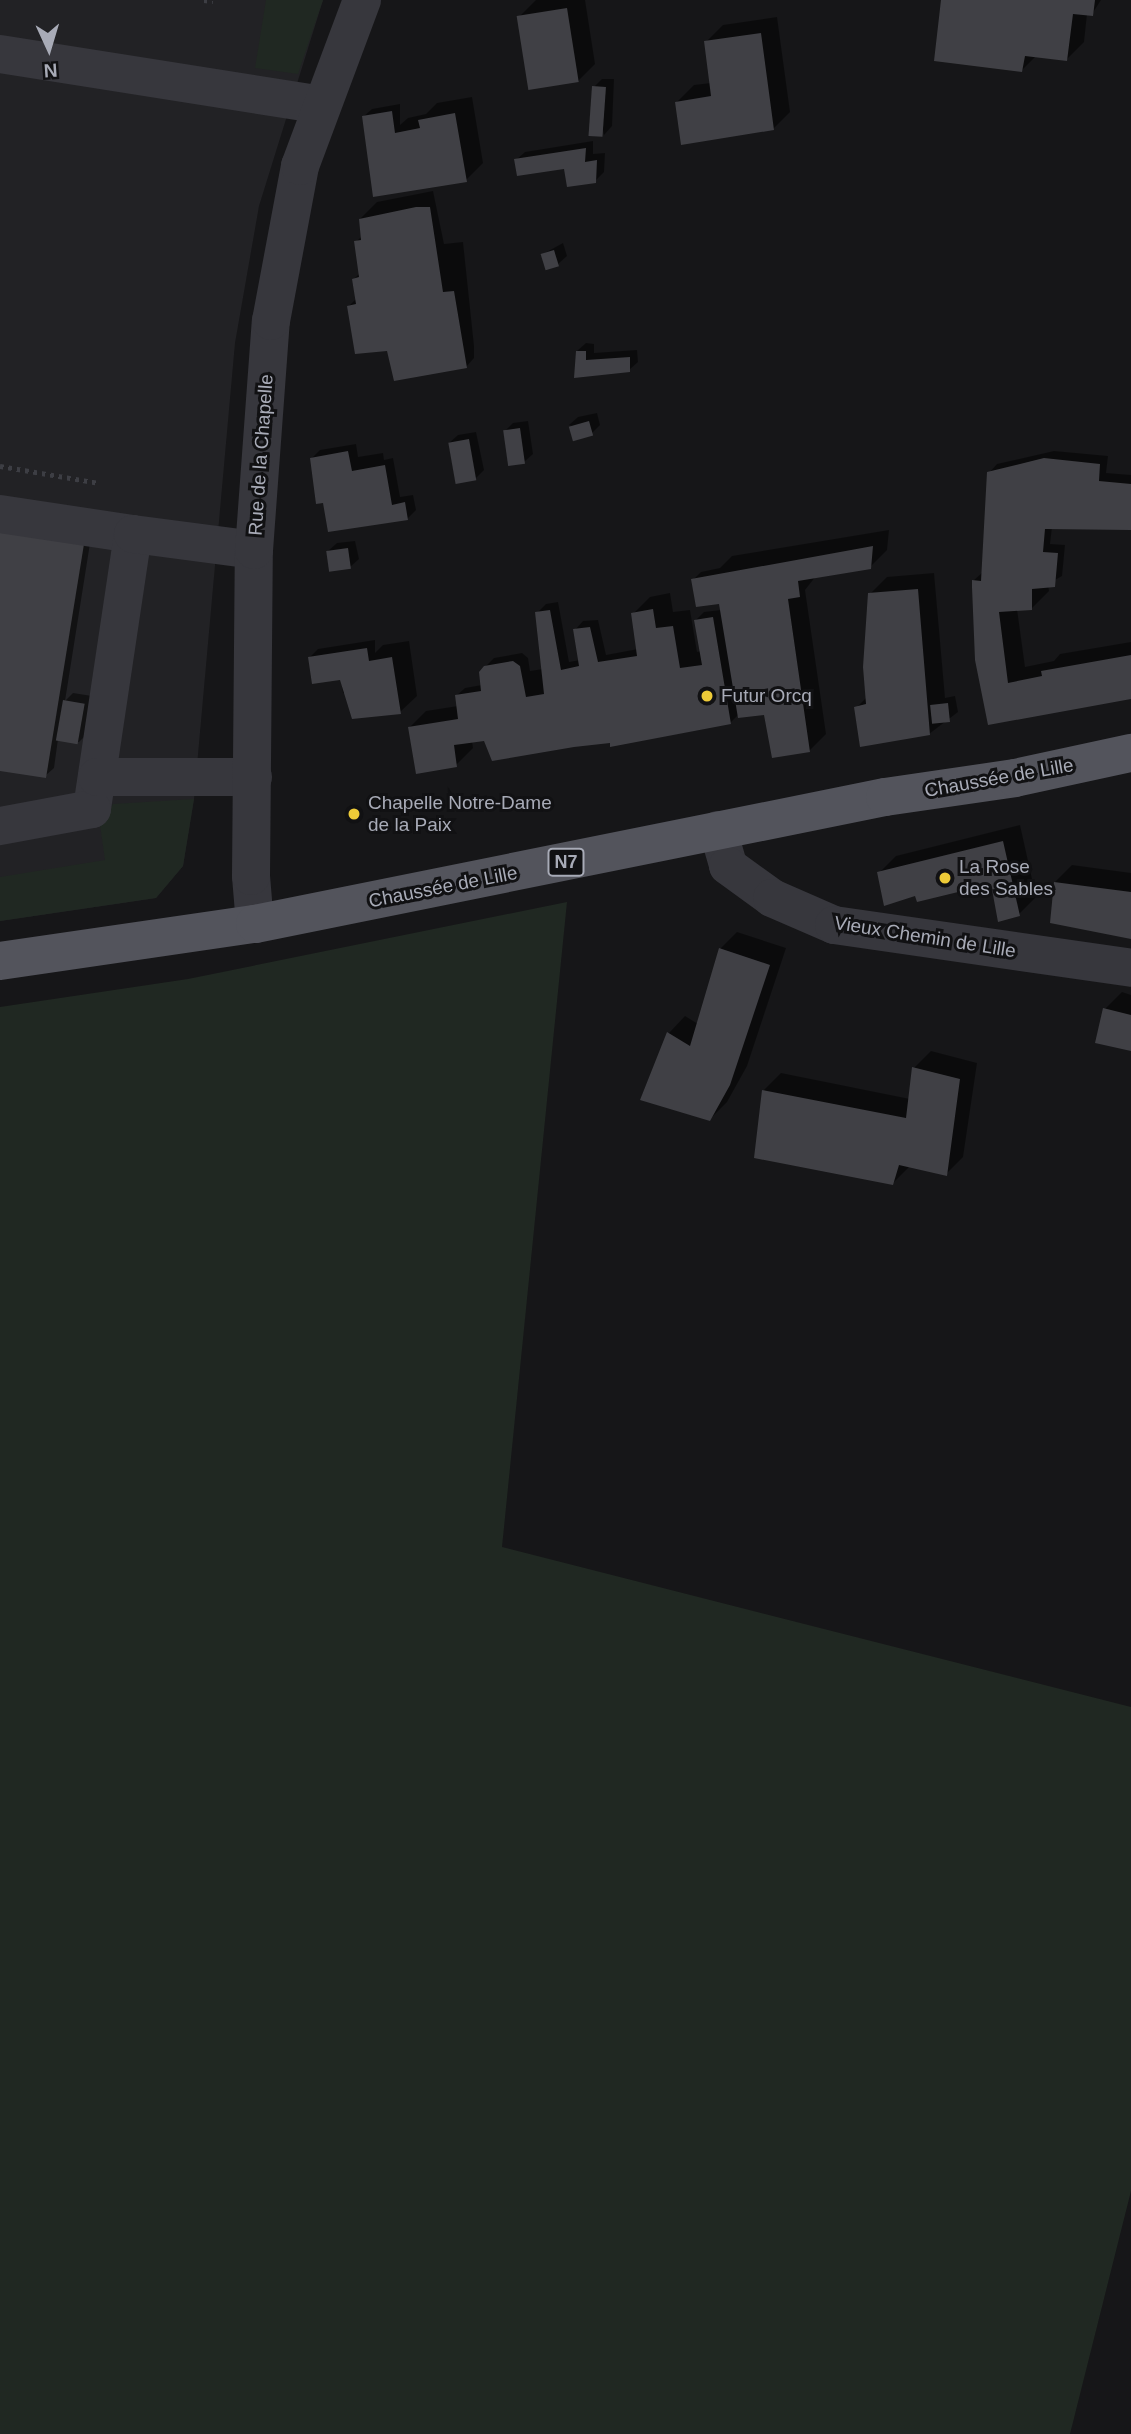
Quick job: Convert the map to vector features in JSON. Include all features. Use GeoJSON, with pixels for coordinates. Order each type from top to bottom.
{"type":"FeatureCollection","features":[{"type":"Feature","properties":{"kind":"main road","name":"Chaussée de Lille"},"geometry":{"type":"LineString","coordinates":[[0,961],[255,924],[718,830],[1131,753]]}},
{"type":"Feature","properties":{"kind":"street","name":"Rue de la Chapelle"},"geometry":{"type":"LineString","coordinates":[[255,924],[254,550],[271,321],[300,166],[362,0]]}},
{"type":"Feature","properties":{"kind":"street"},"geometry":{"type":"LineString","coordinates":[[0,54],[321,105]]}},
{"type":"Feature","properties":{"kind":"street"},"geometry":{"type":"LineString","coordinates":[[0,514],[254,550]]}},
{"type":"Feature","properties":{"kind":"street"},"geometry":{"type":"LineString","coordinates":[[0,826],[92,809],[134,534]]}},
{"type":"Feature","properties":{"kind":"street"},"geometry":{"type":"LineString","coordinates":[[97,778],[253,777]]}},
{"type":"Feature","properties":{"kind":"street","name":"Vieux Chemin de Lille"},"geometry":{"type":"LineString","coordinates":[[718,830],[728,866],[772,898],[834,925],[1131,968]]}},
{"type":"Feature","properties":{"kind":"path"},"geometry":{"type":"LineString","coordinates":[[204,0],[213,1]]}},
{"type":"Feature","properties":{"kind":"path"},"geometry":{"type":"LineString","coordinates":[[0,466],[113,486]]}},
{"type":"Feature","properties":{"kind":"shaded area"},"geometry":{"type":"Polygon","coordinates":[[[0,0],[323,0],[259,206],[235,343],[194,799],[183,866],[156,898],[0,921],[0,0]]]}},
{"type":"Feature","properties":{"kind":"shaded area"},"geometry":{"type":"Polygon","coordinates":[[[266,0],[323,0],[298,74],[255,68],[266,0]]]}},
{"type":"Feature","properties":{"kind":"shaded area"},"geometry":{"type":"Polygon","coordinates":[[[194,799],[183,866],[156,898],[0,921],[0,877],[105,860],[100,825],[113,804],[194,799]]]}},
{"type":"Feature","properties":{"kind":"shaded area"},"geometry":{"type":"Polygon","coordinates":[[[567,902],[502,1547],[1131,1707],[1131,2191],[1070,2434],[0,2434],[0,1007],[188,979],[567,902]]]}},
{"type":"Feature","properties":{"kind":"building"},"geometry":{"type":"Polygon","coordinates":[[[941,0],[1095,0],[1093,16],[1073,14],[1067,61],[1025,56],[1022,72],[934,61],[941,0]]]}},
{"type":"Feature","properties":{"kind":"building"},"geometry":{"type":"Polygon","coordinates":[[[567,8],[579,82],[528,90],[517,16],[567,8]]]}},
{"type":"Feature","properties":{"kind":"building"},"geometry":{"type":"Polygon","coordinates":[[[761,33],[774,130],[681,145],[675,102],[711,96],[704,41],[761,33]]]}},
{"type":"Feature","properties":{"kind":"building"},"geometry":{"type":"Polygon","coordinates":[[[592,86],[606,87],[602,137],[589,136],[592,86]]]}},
{"type":"Feature","properties":{"kind":"building"},"geometry":{"type":"Polygon","coordinates":[[[392,111],[395,133],[420,128],[418,120],[455,113],[467,182],[373,197],[362,116],[392,111]]]}},
{"type":"Feature","properties":{"kind":"building"},"geometry":{"type":"Polygon","coordinates":[[[586,148],[585,162],[597,160],[596,183],[567,187],[564,169],[517,176],[514,159],[586,148]]]}},
{"type":"Feature","properties":{"kind":"building"},"geometry":{"type":"Polygon","coordinates":[[[416,207],[430,207],[443,292],[454,291],[467,368],[394,381],[387,351],[355,354],[347,306],[356,304],[352,279],[359,277],[354,241],[361,240],[359,219],[416,207]]]}},
{"type":"Feature","properties":{"kind":"building"},"geometry":{"type":"Polygon","coordinates":[[[554,250],[559,266],[546,270],[541,254],[554,250]]]}},
{"type":"Feature","properties":{"kind":"building"},"geometry":{"type":"Polygon","coordinates":[[[576,351],[586,351],[586,360],[630,357],[630,372],[574,378],[576,351]]]}},
{"type":"Feature","properties":{"kind":"building"},"geometry":{"type":"Polygon","coordinates":[[[589,421],[593,435],[573,441],[569,427],[589,421]]]}},
{"type":"Feature","properties":{"kind":"building"},"geometry":{"type":"Polygon","coordinates":[[[520,428],[525,464],[508,466],[503,430],[520,428]]]}},
{"type":"Feature","properties":{"kind":"building"},"geometry":{"type":"Polygon","coordinates":[[[469,439],[476,480],[456,484],[448,443],[469,439]]]}},
{"type":"Feature","properties":{"kind":"building"},"geometry":{"type":"Polygon","coordinates":[[[348,451],[352,471],[385,465],[392,505],[405,502],[408,520],[328,532],[323,503],[316,504],[310,458],[348,451]]]}},
{"type":"Feature","properties":{"kind":"building"},"geometry":{"type":"Polygon","coordinates":[[[1044,458],[1100,464],[1099,481],[1131,484],[1131,530],[1045,529],[1043,552],[1058,553],[1055,587],[1032,589],[1032,610],[999,612],[1008,683],[1042,676],[1041,671],[1131,655],[1131,699],[988,725],[975,660],[972,587],[972,580],[981,581],[987,472],[1044,458]]]}},
{"type":"Feature","properties":{"kind":"building"},"geometry":{"type":"Polygon","coordinates":[[[0,532],[84,544],[46,778],[0,771],[0,532]]]}},
{"type":"Feature","properties":{"kind":"building"},"geometry":{"type":"Polygon","coordinates":[[[873,546],[871,569],[798,581],[800,597],[788,599],[810,752],[772,758],[764,715],[738,718],[719,604],[696,607],[691,579],[873,546]]]}},
{"type":"Feature","properties":{"kind":"building"},"geometry":{"type":"Polygon","coordinates":[[[348,548],[351,569],[329,572],[326,551],[348,548]]]}},
{"type":"Feature","properties":{"kind":"building"},"geometry":{"type":"Polygon","coordinates":[[[918,589],[930,735],[860,747],[854,707],[866,704],[863,667],[868,593],[918,589]]]}},
{"type":"Feature","properties":{"kind":"building"},"geometry":{"type":"Polygon","coordinates":[[[653,609],[656,628],[673,626],[680,668],[702,665],[694,620],[713,617],[731,724],[610,747],[610,743],[574,747],[492,761],[484,741],[454,745],[457,767],[416,774],[408,727],[458,719],[455,695],[481,691],[479,672],[484,666],[513,661],[520,666],[526,697],[544,694],[535,612],[550,610],[561,670],[579,666],[573,629],[590,627],[598,662],[637,656],[631,613],[653,609]]]}},
{"type":"Feature","properties":{"kind":"building"},"geometry":{"type":"Polygon","coordinates":[[[367,648],[369,661],[392,657],[401,714],[352,719],[340,680],[312,684],[308,657],[367,648]]]}},
{"type":"Feature","properties":{"kind":"building"},"geometry":{"type":"Polygon","coordinates":[[[63,700],[85,704],[78,744],[56,740],[63,700]]]}},
{"type":"Feature","properties":{"kind":"building"},"geometry":{"type":"Polygon","coordinates":[[[948,703],[950,722],[932,724],[930,705],[948,703]]]}},
{"type":"Feature","properties":{"kind":"building","name":"La Rose des Sables"},"geometry":{"type":"Polygon","coordinates":[[[1003,841],[1020,916],[998,922],[991,884],[917,902],[915,896],[884,906],[877,872],[1003,841]]]}},
{"type":"Feature","properties":{"kind":"building"},"geometry":{"type":"Polygon","coordinates":[[[1054,882],[1131,892],[1131,939],[1050,923],[1054,882]]]}},
{"type":"Feature","properties":{"kind":"building"},"geometry":{"type":"Polygon","coordinates":[[[719,948],[770,965],[730,1085],[710,1121],[640,1100],[667,1032],[690,1046],[719,948]]]}},
{"type":"Feature","properties":{"kind":"building"},"geometry":{"type":"Polygon","coordinates":[[[1103,1008],[1131,1015],[1131,1051],[1095,1043],[1103,1008]]]}},
{"type":"Feature","properties":{"kind":"building"},"geometry":{"type":"Polygon","coordinates":[[[912,1067],[960,1079],[947,1176],[899,1165],[893,1185],[754,1158],[762,1090],[906,1118],[912,1067]]]}},
{"type":"Feature","properties":{"kind":"place","name":"Futur Orcq"},"geometry":{"type":"Point","coordinates":[707,696]}},
{"type":"Feature","properties":{"kind":"place","name":"Chapelle Notre-Dame de la Paix"},"geometry":{"type":"Point","coordinates":[354,814]}},
{"type":"Feature","properties":{"kind":"place","name":"La Rose des Sables"},"geometry":{"type":"Point","coordinates":[945,878]}}]}
